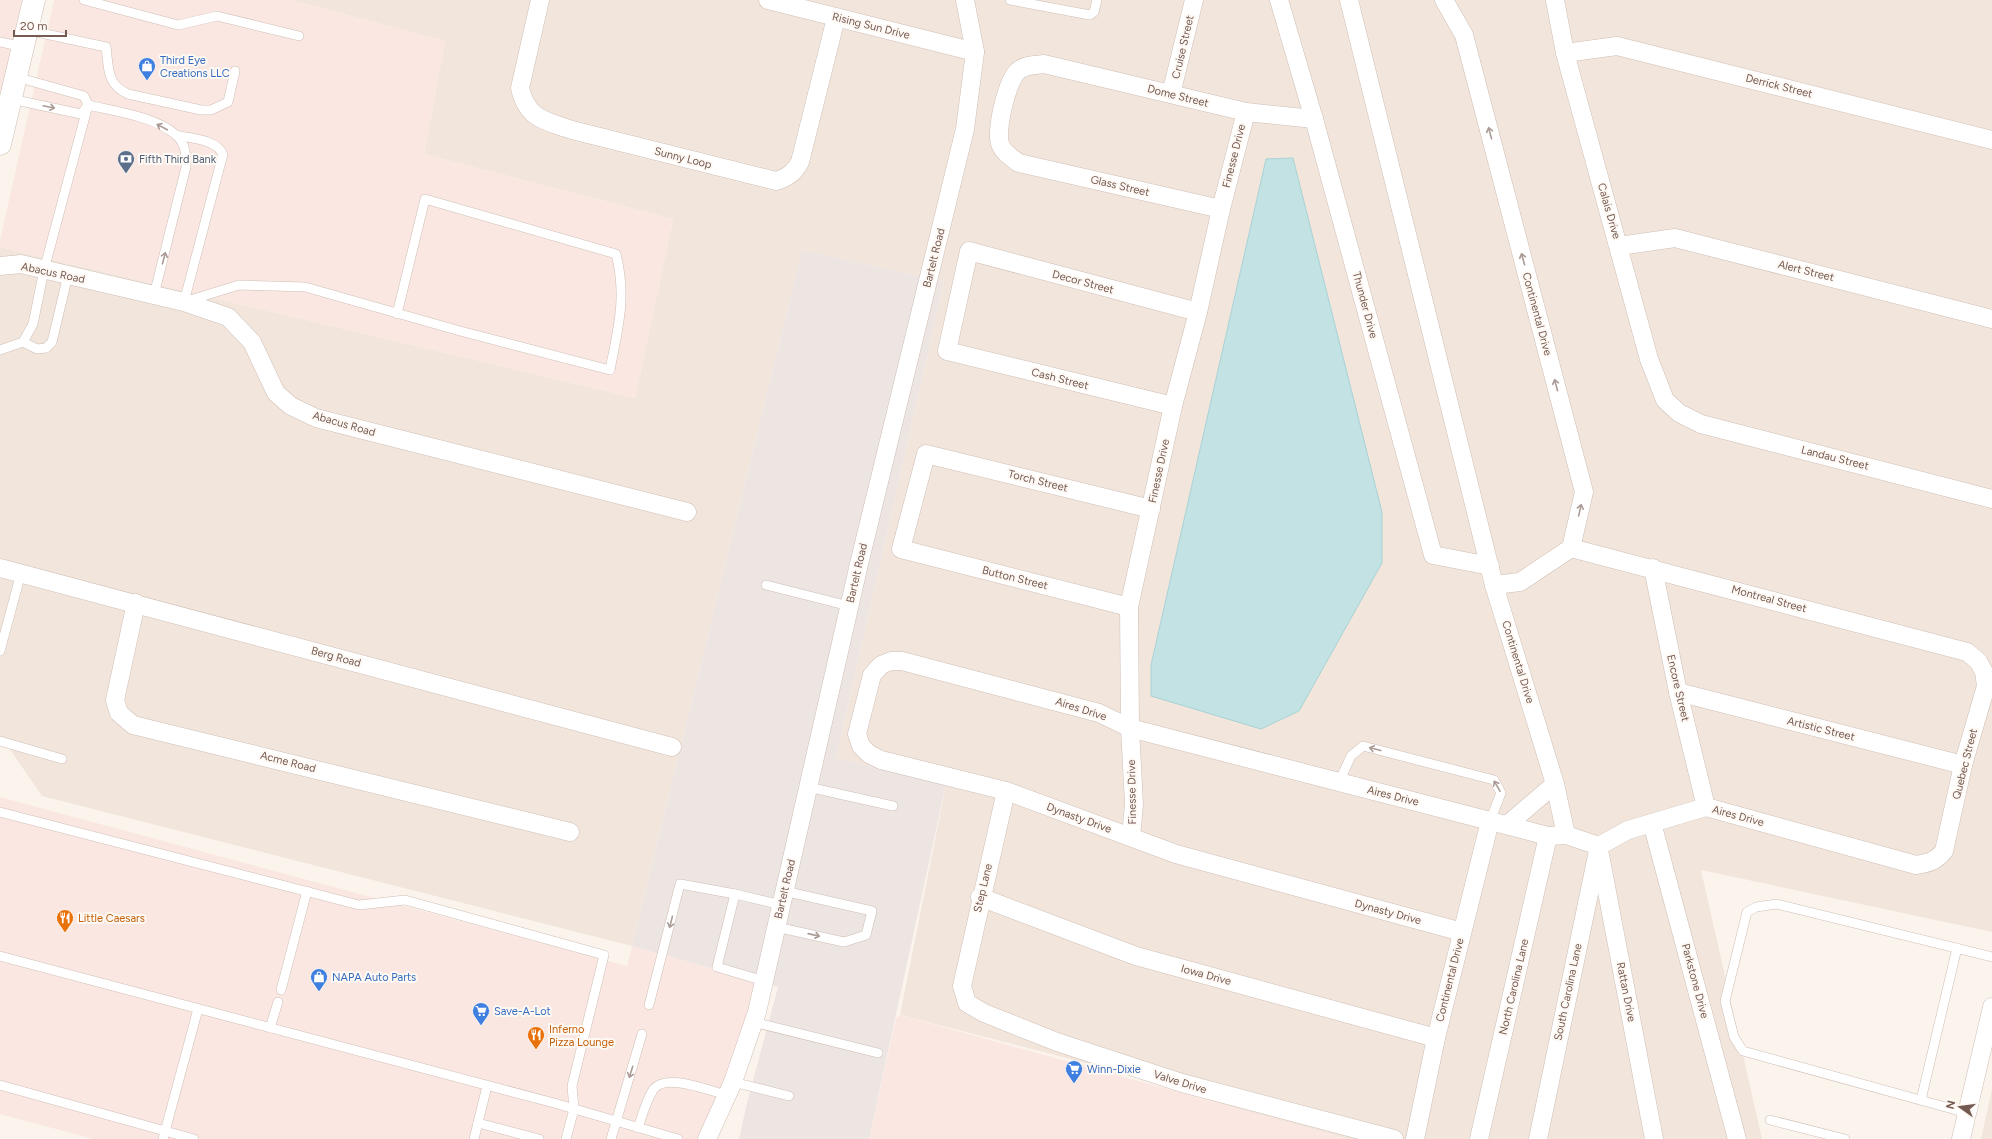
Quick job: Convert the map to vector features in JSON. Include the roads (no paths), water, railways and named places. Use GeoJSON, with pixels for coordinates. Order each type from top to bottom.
{"type":"FeatureCollection","features":[{"type":"Feature","properties":{"kind":"street"},"geometry":{"type":"LineString","coordinates":[[1,134],[11,99],[34,0]]}},
{"type":"Feature","properties":{"kind":"street","name":"Sunny Loop"},"geometry":{"type":"LineString","coordinates":[[540,0],[520,88],[522,98],[534,116],[544,121],[572,130],[776,181],[785,178],[794,172],[800,162],[836,18]]}},
{"type":"Feature","properties":{"kind":"street","name":"Rising Sun Drive"},"geometry":{"type":"LineString","coordinates":[[768,0],[975,52]]}},
{"type":"Feature","properties":{"kind":"street","name":"Bartelt Road"},"geometry":{"type":"LineString","coordinates":[[707,1139],[730,1088],[753,1022],[764,981],[849,606],[965,129],[975,52],[965,0]]}},
{"type":"Feature","properties":{"kind":"street","name":"Cruise Street"},"geometry":{"type":"LineString","coordinates":[[1171,94],[1194,0]]}},
{"type":"Feature","properties":{"kind":"street","name":"Thunder Drive"},"geometry":{"type":"LineString","coordinates":[[1279,0],[1314,119],[1433,555],[1490,566]]}},
{"type":"Feature","properties":{"kind":"street","name":"Continental Drive"},"geometry":{"type":"LineString","coordinates":[[1349,0],[1494,585],[1555,784],[1566,835]]}},
{"type":"Feature","properties":{"kind":"street","name":"Continental Drive"},"geometry":{"type":"LineString","coordinates":[[1444,0],[1464,35],[1584,492],[1571,548]]}},
{"type":"Feature","properties":{"kind":"street","name":"Calais Drive"},"geometry":{"type":"LineString","coordinates":[[1555,0],[1565,53],[1649,359],[1665,400],[1679,413]]}},
{"type":"Feature","properties":{"kind":"street","name":"Derrick Street"},"geometry":{"type":"LineString","coordinates":[[1565,53],[1617,46],[1992,140]]}},
{"type":"Feature","properties":{"kind":"street","name":"Dome Street"},"geometry":{"type":"LineString","coordinates":[[1018,163],[1000,146],[998,132],[1009,84],[1018,71],[1030,65],[1044,64],[1246,112],[1314,119]]}},
{"type":"Feature","properties":{"kind":"street","name":"Finesse Drive"},"geometry":{"type":"LineString","coordinates":[[1131,837],[1134,804],[1130,728],[1129,607],[1173,406],[1198,312],[1221,209],[1246,112]]}},
{"type":"Feature","properties":{"kind":"street","name":"Glass Street"},"geometry":{"type":"LineString","coordinates":[[1018,163],[1221,209]]}},
{"type":"Feature","properties":{"kind":"street","name":"Alert Street"},"geometry":{"type":"LineString","coordinates":[[1619,246],[1675,238],[1992,319]]}},
{"type":"Feature","properties":{"kind":"street","name":"Decor Street"},"geometry":{"type":"LineString","coordinates":[[947,351],[969,251],[1198,312]]}},
{"type":"Feature","properties":{"kind":"street","name":"Abacus Road"},"geometry":{"type":"LineString","coordinates":[[0,266],[21,264],[184,302],[228,317],[252,342],[276,393],[291,406],[316,418],[687,512]]}},
{"type":"Feature","properties":{"kind":"street","name":"Cash Street"},"geometry":{"type":"LineString","coordinates":[[947,351],[1173,406]]}},
{"type":"Feature","properties":{"kind":"street","name":"Landau Street"},"geometry":{"type":"LineString","coordinates":[[1679,413],[1701,424],[1992,498]]}},
{"type":"Feature","properties":{"kind":"street","name":"Torch Street"},"geometry":{"type":"LineString","coordinates":[[902,549],[926,454],[1151,509]]}},
{"type":"Feature","properties":{"kind":"street"},"geometry":{"type":"LineString","coordinates":[[1494,585],[1520,582],[1571,548]]}},
{"type":"Feature","properties":{"kind":"street","name":"Montreal Street"},"geometry":{"type":"LineString","coordinates":[[1571,548],[1653,568],[1967,652]]}},
{"type":"Feature","properties":{"kind":"street","name":"Button Street"},"geometry":{"type":"LineString","coordinates":[[902,549],[1129,607]]}},
{"type":"Feature","properties":{"kind":"street","name":"Berg Road"},"geometry":{"type":"LineString","coordinates":[[0,568],[672,747]]}},
{"type":"Feature","properties":{"kind":"street","name":"Encore Street"},"geometry":{"type":"LineString","coordinates":[[1653,568],[1678,692],[1706,807]]}},
{"type":"Feature","properties":{"kind":"street","name":"Acme Road"},"geometry":{"type":"LineString","coordinates":[[136,603],[115,700],[119,713],[133,725],[570,832]]}},
{"type":"Feature","properties":{"kind":"street","name":"Quebec Street"},"geometry":{"type":"LineString","coordinates":[[1916,865],[1928,863],[1937,859],[1944,851],[1963,765],[1986,686],[1984,672],[1978,661],[1967,652]]}},
{"type":"Feature","properties":{"kind":"street","name":"Aires Drive"},"geometry":{"type":"LineString","coordinates":[[872,675],[881,665],[891,661],[902,661],[1099,713],[1130,728],[1548,836],[1566,835],[1599,846],[1628,830],[1706,807],[1916,865]]}},
{"type":"Feature","properties":{"kind":"street","name":"Dynasty Drive"},"geometry":{"type":"LineString","coordinates":[[872,675],[857,734],[861,746],[869,754],[881,760],[1006,791],[1176,854],[1462,932]]}},
{"type":"Feature","properties":{"kind":"street","name":"Artistic Street"},"geometry":{"type":"LineString","coordinates":[[1678,692],[1963,765]]}},
{"type":"Feature","properties":{"kind":"street"},"geometry":{"type":"LineString","coordinates":[[1499,823],[1555,784]]}},
{"type":"Feature","properties":{"kind":"street","name":"Step Lane"},"geometry":{"type":"LineString","coordinates":[[962,986],[980,897],[1006,791]]}},
{"type":"Feature","properties":{"kind":"street","name":"Continental Drive"},"geometry":{"type":"LineString","coordinates":[[1415,1139],[1436,1038],[1462,932],[1499,823]]}},
{"type":"Feature","properties":{"kind":"street","name":"Parkstone Drive"},"geometry":{"type":"LineString","coordinates":[[1652,823],[1737,1139]]}},
{"type":"Feature","properties":{"kind":"street","name":"North Carolina Lane"},"geometry":{"type":"LineString","coordinates":[[1479,1139],[1548,836]]}},
{"type":"Feature","properties":{"kind":"street","name":"South Carolina Lane"},"geometry":{"type":"LineString","coordinates":[[1538,1139],[1599,846]]}},
{"type":"Feature","properties":{"kind":"street","name":"Rattan Drive"},"geometry":{"type":"LineString","coordinates":[[1599,846],[1654,1139]]}},
{"type":"Feature","properties":{"kind":"street","name":"Iowa Drive"},"geometry":{"type":"LineString","coordinates":[[980,897],[1136,956],[1436,1038]]}},
{"type":"Feature","properties":{"kind":"street","name":"Valve Drive"},"geometry":{"type":"LineString","coordinates":[[962,986],[967,1003],[984,1013],[1057,1042],[1182,1083],[1394,1139]]}},
{"type":"Feature","properties":{"kind":"street"},"geometry":{"type":"LineString","coordinates":[[1961,1139],[1967,1113],[1985,1071],[1992,1007]]}},
{"type":"Feature","properties":{"kind":"lane"},"geometry":{"type":"LineString","coordinates":[[84,0],[178,24],[217,16],[300,36]]}},
{"type":"Feature","properties":{"kind":"lane"},"geometry":{"type":"LineString","coordinates":[[1010,0],[1090,15],[1094,12],[1097,0]]}},
{"type":"Feature","properties":{"kind":"lane"},"geometry":{"type":"LineString","coordinates":[[0,42],[25,38],[106,47],[110,75],[113,83],[118,89],[128,94],[194,109],[211,110],[228,102],[235,71]]}},
{"type":"Feature","properties":{"kind":"lane"},"geometry":{"type":"LineString","coordinates":[[0,350],[23,342],[33,324],[44,270],[88,105],[84,96],[16,77]]}},
{"type":"Feature","properties":{"kind":"lane"},"geometry":{"type":"LineString","coordinates":[[11,99],[81,114],[88,105]]}},
{"type":"Feature","properties":{"kind":"lane"},"geometry":{"type":"LineString","coordinates":[[88,105],[150,120],[177,136],[219,147],[222,154],[184,302]]}},
{"type":"Feature","properties":{"kind":"lane"},"geometry":{"type":"LineString","coordinates":[[154,295],[186,167],[186,152],[177,136]]}},
{"type":"Feature","properties":{"kind":"lane"},"geometry":{"type":"LineString","coordinates":[[184,302],[239,285],[305,287],[397,314],[610,370],[621,311],[622,276],[616,254],[425,199],[397,314]]}},
{"type":"Feature","properties":{"kind":"lane"},"geometry":{"type":"LineString","coordinates":[[23,342],[38,349],[46,348],[52,342],[68,275]]}},
{"type":"Feature","properties":{"kind":"lane"},"geometry":{"type":"LineString","coordinates":[[0,651],[21,574]]}},
{"type":"Feature","properties":{"kind":"lane"},"geometry":{"type":"LineString","coordinates":[[766,585],[849,606]]}},
{"type":"Feature","properties":{"kind":"lane"},"geometry":{"type":"LineString","coordinates":[[0,741],[62,759]]}},
{"type":"Feature","properties":{"kind":"lane"},"geometry":{"type":"LineString","coordinates":[[1339,782],[1351,756],[1363,746],[1494,780],[1501,793],[1499,823]]}},
{"type":"Feature","properties":{"kind":"lane"},"geometry":{"type":"LineString","coordinates":[[808,787],[893,806]]}},
{"type":"Feature","properties":{"kind":"lane"},"geometry":{"type":"LineString","coordinates":[[0,812],[359,905],[405,900],[604,955],[572,1086],[574,1109],[566,1139]]}},
{"type":"Feature","properties":{"kind":"lane"},"geometry":{"type":"LineString","coordinates":[[649,1005],[680,884],[735,894],[783,898],[872,911],[866,935],[844,942],[776,927]]}},
{"type":"Feature","properties":{"kind":"lane"},"geometry":{"type":"LineString","coordinates":[[280,990],[307,891]]}},
{"type":"Feature","properties":{"kind":"lane"},"geometry":{"type":"LineString","coordinates":[[735,894],[717,967],[764,981]]}},
{"type":"Feature","properties":{"kind":"lane"},"geometry":{"type":"LineString","coordinates":[[1967,1113],[1743,1051],[1734,1037],[1725,1001],[1747,912],[1756,906],[1777,904],[1992,957]]}},
{"type":"Feature","properties":{"kind":"lane"},"geometry":{"type":"LineString","coordinates":[[1921,1100],[1957,948]]}},
{"type":"Feature","properties":{"kind":"lane"},"geometry":{"type":"LineString","coordinates":[[0,956],[574,1109],[678,1139]]}},
{"type":"Feature","properties":{"kind":"lane"},"geometry":{"type":"LineString","coordinates":[[270,1028],[278,1002]]}},
{"type":"Feature","properties":{"kind":"lane"},"geometry":{"type":"LineString","coordinates":[[164,1135],[198,1009]]}},
{"type":"Feature","properties":{"kind":"lane"},"geometry":{"type":"LineString","coordinates":[[753,1022],[878,1053]]}},
{"type":"Feature","properties":{"kind":"lane"},"geometry":{"type":"LineString","coordinates":[[611,1139],[642,1034]]}},
{"type":"Feature","properties":{"kind":"lane"},"geometry":{"type":"LineString","coordinates":[[638,1128],[653,1089],[660,1083],[667,1081],[789,1096]]}},
{"type":"Feature","properties":{"kind":"lane"},"geometry":{"type":"LineString","coordinates":[[0,1085],[164,1135],[194,1139]]}},
{"type":"Feature","properties":{"kind":"lane"},"geometry":{"type":"LineString","coordinates":[[474,1139],[487,1086]]}},
{"type":"Feature","properties":{"kind":"lane"},"geometry":{"type":"LineString","coordinates":[[1770,1120],[1845,1139]]}},
{"type":"Feature","properties":{"kind":"lane"},"geometry":{"type":"LineString","coordinates":[[478,1123],[539,1139]]}},
{"type":"Feature","properties":{"kind":"water"},"geometry":{"type":"Polygon","coordinates":[[[1293,158],[1382,512],[1382,563],[1299,711],[1261,729],[1151,696],[1151,665],[1266,159],[1293,158]]]}},
{"type":"Feature","properties":{"kind":"place","name":"Third Eye Creations LLC"},"geometry":{"type":"Point","coordinates":[147,81]}},
{"type":"Feature","properties":{"kind":"place","name":"Fifth Third Bank"},"geometry":{"type":"Point","coordinates":[126,174]}},
{"type":"Feature","properties":{"kind":"place","name":"Little Caesars"},"geometry":{"type":"Point","coordinates":[65,933]}},
{"type":"Feature","properties":{"kind":"place","name":"NAPA Auto Parts"},"geometry":{"type":"Point","coordinates":[319,992]}},
{"type":"Feature","properties":{"kind":"place","name":"Save-A-Lot"},"geometry":{"type":"Point","coordinates":[481,1026]}},
{"type":"Feature","properties":{"kind":"place","name":"Inferno Pizza Lounge"},"geometry":{"type":"Point","coordinates":[536,1050]}},
{"type":"Feature","properties":{"kind":"place","name":"Winn-Dixie"},"geometry":{"type":"Point","coordinates":[1074,1084]}}]}
